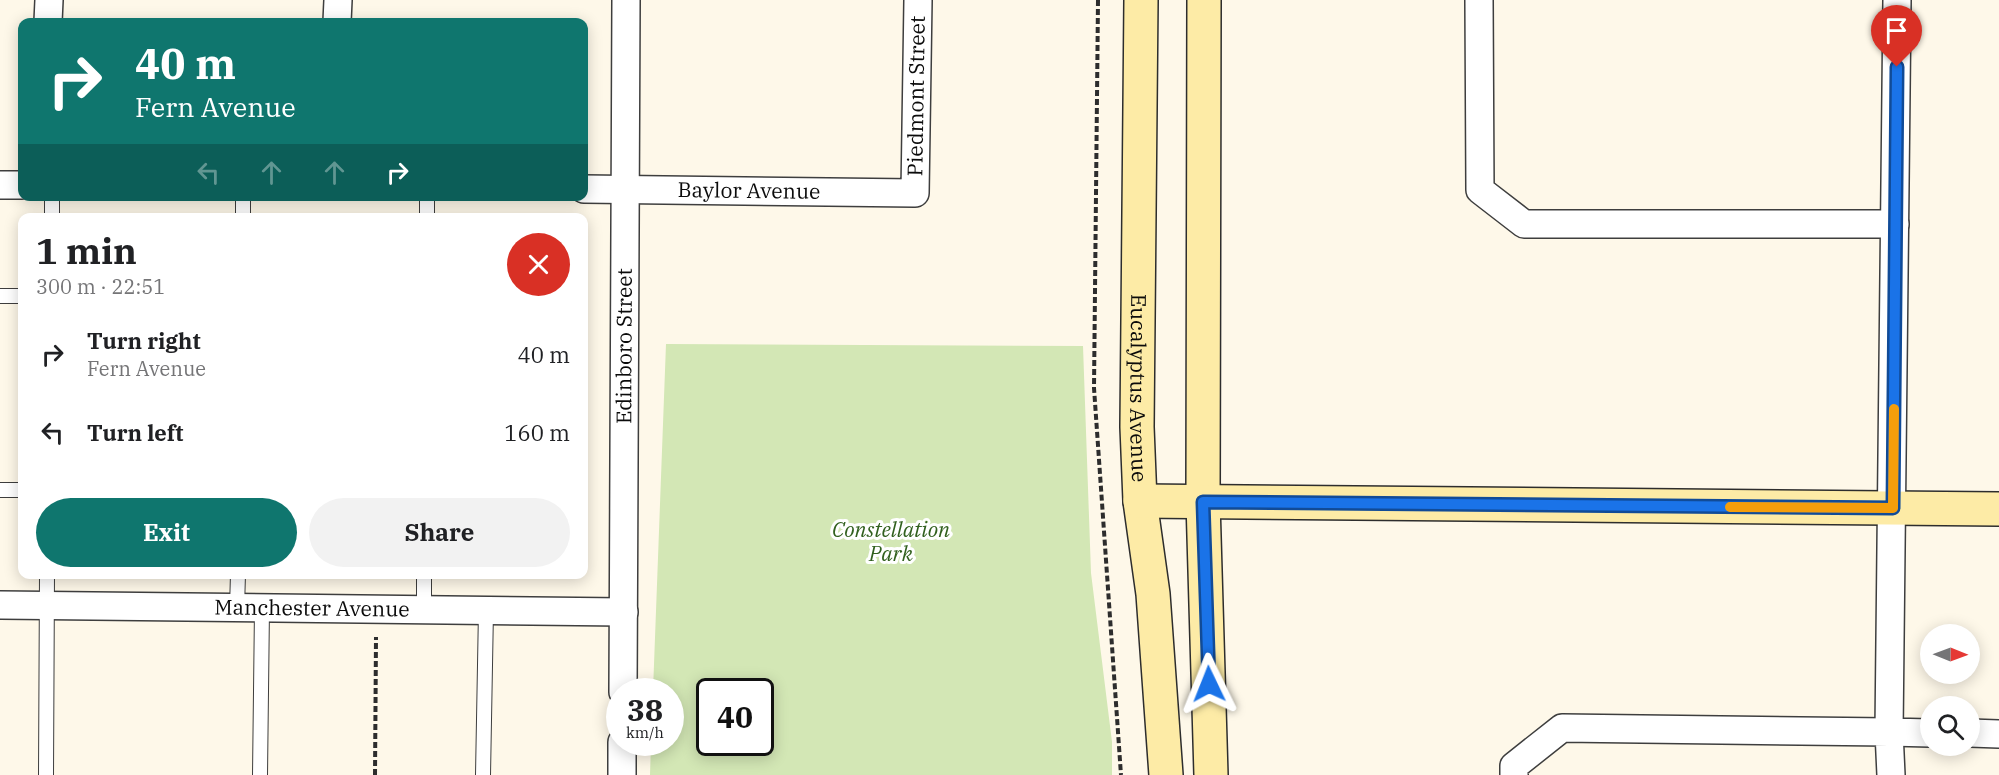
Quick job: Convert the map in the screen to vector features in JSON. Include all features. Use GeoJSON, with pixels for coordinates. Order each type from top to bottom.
{"type":"FeatureCollection","features":[{"type":"Feature","properties":{"kind":"street"},"geometry":{"type":"LineString","coordinates":[[48,18],[49,0]]}},
{"type":"Feature","properties":{"kind":"street"},"geometry":{"type":"LineString","coordinates":[[338,0],[338,18]]}},
{"type":"Feature","properties":{"kind":"street","name":"Edinboro Street"},"geometry":{"type":"LineString","coordinates":[[623,678],[626,0]]}},
{"type":"Feature","properties":{"kind":"street","name":"Piedmont Street"},"geometry":{"type":"LineString","coordinates":[[915,193],[918,0]]}},
{"type":"Feature","properties":{"kind":"street","name":"Eucalyptus Avenue"},"geometry":{"type":"LineString","coordinates":[[1141,0],[1137,415],[1140,501],[1153,594],[1166,775]]}},
{"type":"Feature","properties":{"kind":"street"},"geometry":{"type":"LineString","coordinates":[[1204,0],[1203,502],[1212,775]]}},
{"type":"Feature","properties":{"kind":"street"},"geometry":{"type":"LineString","coordinates":[[1479,0],[1480,190],[1524,224],[1895,224]]}},
{"type":"Feature","properties":{"kind":"street"},"geometry":{"type":"LineString","coordinates":[[1891,775],[1889,732],[1898,0]]}},
{"type":"Feature","properties":{"kind":"street"},"geometry":{"type":"LineString","coordinates":[[0,185],[18,185]]}},
{"type":"Feature","properties":{"kind":"street","name":"Baylor Avenue"},"geometry":{"type":"LineString","coordinates":[[588,189],[915,193]]}},
{"type":"Feature","properties":{"kind":"street"},"geometry":{"type":"LineString","coordinates":[[1140,501],[1999,509]]}},
{"type":"Feature","properties":{"kind":"street","name":"Manchester Avenue"},"geometry":{"type":"LineString","coordinates":[[0,605],[624,612]]}},
{"type":"Feature","properties":{"kind":"street"},"geometry":{"type":"LineString","coordinates":[[1514,775],[1514,766],[1562,728],[1920,733]]}},
{"type":"Feature","properties":{"kind":"street"},"geometry":{"type":"LineString","coordinates":[[1980,733],[1999,734]]}},
{"type":"Feature","properties":{"kind":"street"},"geometry":{"type":"LineString","coordinates":[[622,756],[622,775]]}},
{"type":"Feature","properties":{"kind":"lane"},"geometry":{"type":"LineString","coordinates":[[0,296],[18,296]]}},
{"type":"Feature","properties":{"kind":"lane"},"geometry":{"type":"LineString","coordinates":[[0,490],[18,490]]}},
{"type":"Feature","properties":{"kind":"lane"},"geometry":{"type":"LineString","coordinates":[[46,775],[47,579]]}},
{"type":"Feature","properties":{"kind":"lane"},"geometry":{"type":"LineString","coordinates":[[240,579],[250,608],[260,775]]}},
{"type":"Feature","properties":{"kind":"lane"},"geometry":{"type":"LineString","coordinates":[[424,579],[424,610]]}},
{"type":"Feature","properties":{"kind":"lane"},"geometry":{"type":"LineString","coordinates":[[483,775],[486,610]]}},
{"type":"Feature","properties":{"kind":"path"},"geometry":{"type":"LineString","coordinates":[[1098,0],[1094,388],[1121,775]]}},
{"type":"Feature","properties":{"kind":"path"},"geometry":{"type":"LineString","coordinates":[[375,775],[377,609]]}},
{"type":"Feature","properties":{"kind":"green space","name":"Constellation Park"},"geometry":{"type":"Polygon","coordinates":[[[666,344],[1083,346],[1091,573],[1112,742],[1112,775],[650,775],[651,756],[684,756],[684,678],[653,678],[666,344]]]}},
{"type":"Feature","properties":{"kind":"slow traffic"},"geometry":{"type":"LineString","coordinates":[[1730,507],[1893,508],[1894,409]]}},
{"type":"Feature","properties":{"kind":"route"},"geometry":{"type":"LineString","coordinates":[[1209,684],[1203,502],[1893,508],[1897,67]]}}]}
